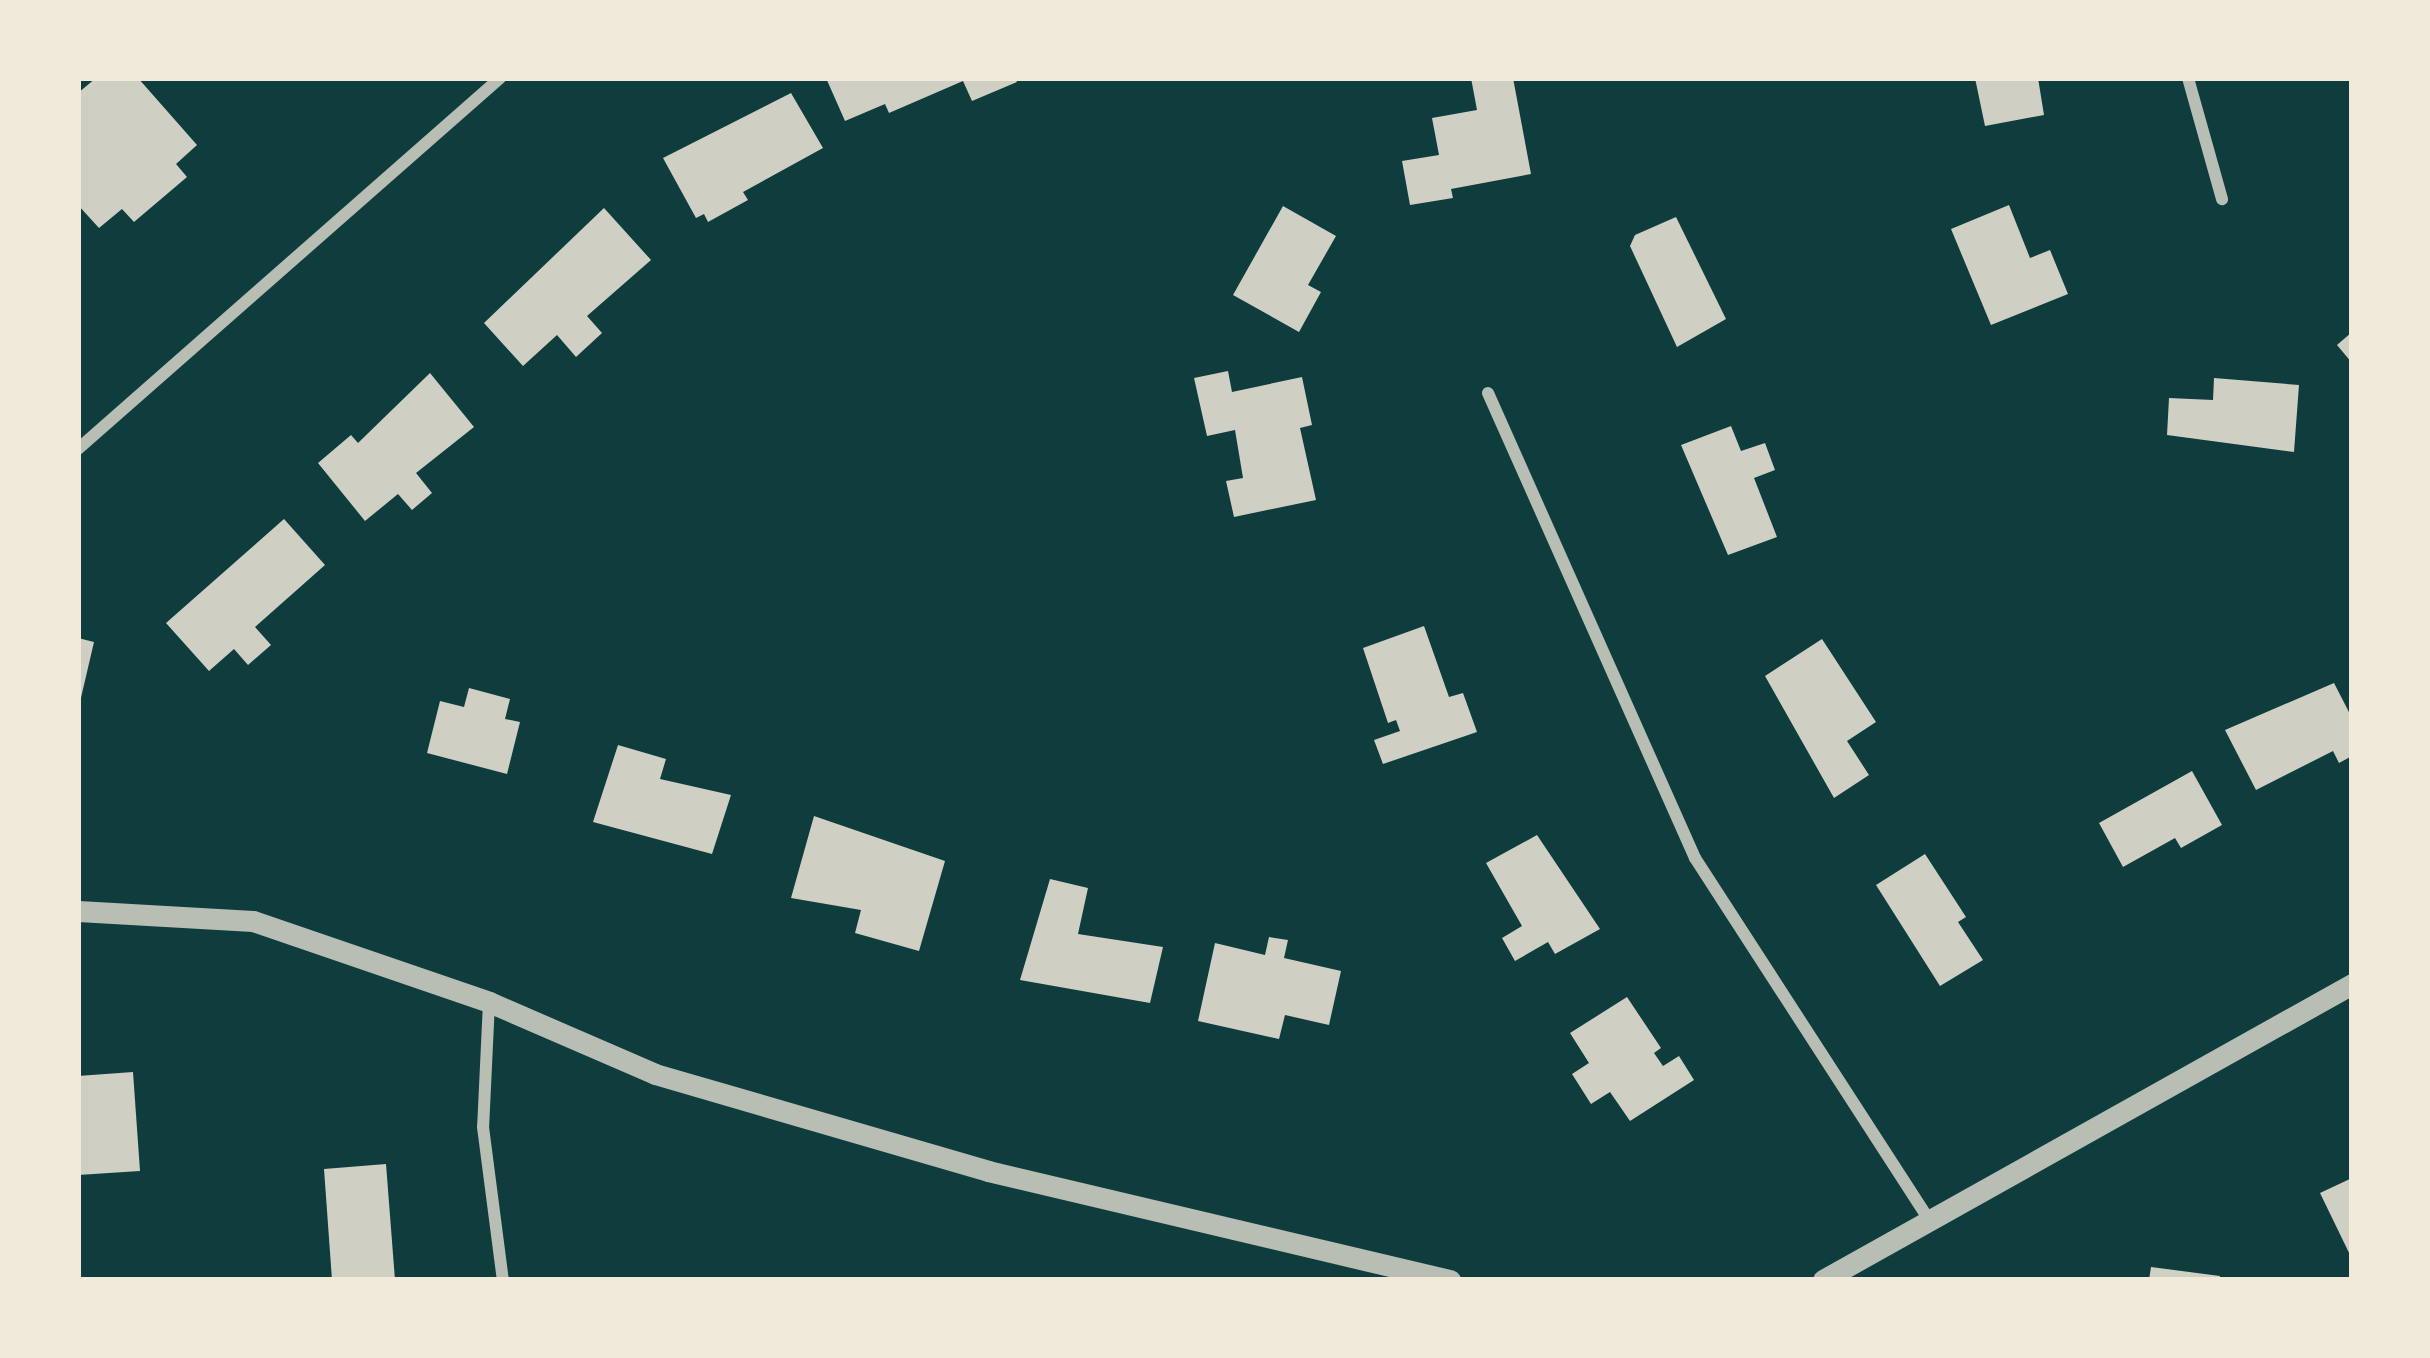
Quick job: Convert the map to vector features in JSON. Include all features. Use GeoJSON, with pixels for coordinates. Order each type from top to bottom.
{"type":"FeatureCollection","features":[{"type":"Feature","properties":{"kind":"street"},"geometry":{"type":"LineString","coordinates":[[78,449],[500,78]]}},
{"type":"Feature","properties":{"kind":"street"},"geometry":{"type":"LineString","coordinates":[[2188,78],[2222,199]]}},
{"type":"Feature","properties":{"kind":"street"},"geometry":{"type":"LineString","coordinates":[[1488,393],[1695,858],[1929,1220]]}},
{"type":"Feature","properties":{"kind":"street"},"geometry":{"type":"LineString","coordinates":[[78,911],[253,920],[489,1002],[655,1074],[988,1171],[1450,1280]]}},
{"type":"Feature","properties":{"kind":"street"},"geometry":{"type":"LineString","coordinates":[[1823,1280],[2352,984]]}},
{"type":"Feature","properties":{"kind":"street"},"geometry":{"type":"LineString","coordinates":[[489,1002],[483,1127],[503,1280]]}},
{"type":"Feature","properties":{"kind":"building"},"geometry":{"type":"Polygon","coordinates":[[[96,78],[138,78],[197,145],[176,164],[187,177],[134,222],[122,209],[99,228],[78,205],[78,93],[96,78]]]}},
{"type":"Feature","properties":{"kind":"building"},"geometry":{"type":"Polygon","coordinates":[[[826,78],[1015,78],[1017,82],[972,101],[963,81],[889,113],[885,104],[845,121],[826,78]]]}},
{"type":"Feature","properties":{"kind":"building"},"geometry":{"type":"Polygon","coordinates":[[[1471,78],[1513,78],[1531,174],[1451,189],[1453,198],[1410,205],[1402,161],[1439,155],[1432,118],[1477,110],[1471,78]]]}},
{"type":"Feature","properties":{"kind":"building"},"geometry":{"type":"Polygon","coordinates":[[[1975,78],[2038,78],[2044,115],[1985,126],[1975,78]]]}},
{"type":"Feature","properties":{"kind":"building"},"geometry":{"type":"Polygon","coordinates":[[[791,93],[823,148],[743,192],[748,200],[708,222],[704,214],[696,218],[663,158],[791,93]]]}},
{"type":"Feature","properties":{"kind":"building"},"geometry":{"type":"Polygon","coordinates":[[[2009,205],[2030,258],[2050,250],[2068,294],[1991,325],[1951,229],[2009,205]]]}},
{"type":"Feature","properties":{"kind":"building"},"geometry":{"type":"Polygon","coordinates":[[[1283,206],[1336,236],[1308,285],[1321,292],[1299,332],[1233,295],[1283,206]]]}},
{"type":"Feature","properties":{"kind":"building"},"geometry":{"type":"Polygon","coordinates":[[[604,208],[651,260],[587,316],[602,333],[576,357],[557,335],[523,366],[484,323],[604,208]]]}},
{"type":"Feature","properties":{"kind":"building"},"geometry":{"type":"Polygon","coordinates":[[[1676,217],[1726,319],[1677,347],[1630,246],[1635,235],[1676,217]]]}},
{"type":"Feature","properties":{"kind":"building"},"geometry":{"type":"Polygon","coordinates":[[[2352,332],[2352,363],[2337,345],[2352,332]]]}},
{"type":"Feature","properties":{"kind":"building"},"geometry":{"type":"Polygon","coordinates":[[[1228,371],[1232,392],[1302,377],[1312,425],[1300,428],[1316,500],[1234,517],[1226,481],[1243,478],[1235,430],[1207,436],[1194,378],[1228,371]]]}},
{"type":"Feature","properties":{"kind":"building"},"geometry":{"type":"Polygon","coordinates":[[[430,373],[474,427],[416,473],[432,493],[412,510],[398,494],[365,521],[318,463],[351,435],[358,443],[430,373]]]}},
{"type":"Feature","properties":{"kind":"building"},"geometry":{"type":"Polygon","coordinates":[[[2214,378],[2299,385],[2294,452],[2167,435],[2169,398],[2213,400],[2214,378]]]}},
{"type":"Feature","properties":{"kind":"building"},"geometry":{"type":"Polygon","coordinates":[[[1731,426],[1741,451],[1765,443],[1775,470],[1754,478],[1777,537],[1728,555],[1681,445],[1731,426]]]}},
{"type":"Feature","properties":{"kind":"building"},"geometry":{"type":"Polygon","coordinates":[[[284,519],[325,565],[255,627],[271,645],[248,665],[234,649],[209,671],[166,623],[284,519]]]}},
{"type":"Feature","properties":{"kind":"building"},"geometry":{"type":"Polygon","coordinates":[[[1424,626],[1449,697],[1463,693],[1477,732],[1383,764],[1374,740],[1400,731],[1396,720],[1388,723],[1363,648],[1424,626]]]}},
{"type":"Feature","properties":{"kind":"building"},"geometry":{"type":"Polygon","coordinates":[[[78,638],[94,642],[80,702],[78,702],[78,638]]]}},
{"type":"Feature","properties":{"kind":"building"},"geometry":{"type":"Polygon","coordinates":[[[1822,639],[1876,722],[1847,741],[1869,775],[1834,798],[1765,676],[1822,639]]]}},
{"type":"Feature","properties":{"kind":"building"},"geometry":{"type":"Polygon","coordinates":[[[2334,683],[2352,718],[2352,756],[2339,763],[2333,751],[2256,790],[2225,730],[2334,683]]]}},
{"type":"Feature","properties":{"kind":"building"},"geometry":{"type":"Polygon","coordinates":[[[469,688],[510,699],[505,719],[520,722],[507,774],[427,753],[440,701],[464,707],[469,688]]]}},
{"type":"Feature","properties":{"kind":"building"},"geometry":{"type":"Polygon","coordinates":[[[618,745],[666,759],[660,779],[731,795],[712,854],[593,822],[618,745]]]}},
{"type":"Feature","properties":{"kind":"building"},"geometry":{"type":"Polygon","coordinates":[[[2192,771],[2222,825],[2181,848],[2175,838],[2123,867],[2099,823],[2192,771]]]}},
{"type":"Feature","properties":{"kind":"building"},"geometry":{"type":"Polygon","coordinates":[[[814,816],[945,861],[919,951],[855,933],[861,910],[791,898],[814,816]]]}},
{"type":"Feature","properties":{"kind":"building"},"geometry":{"type":"Polygon","coordinates":[[[1537,835],[1600,929],[1555,954],[1548,942],[1515,961],[1502,938],[1522,926],[1486,863],[1537,835]]]}},
{"type":"Feature","properties":{"kind":"building"},"geometry":{"type":"Polygon","coordinates":[[[1925,854],[1966,917],[1958,922],[1983,960],[1940,986],[1876,885],[1925,854]]]}},
{"type":"Feature","properties":{"kind":"building"},"geometry":{"type":"Polygon","coordinates":[[[1050,879],[1088,888],[1078,934],[1163,947],[1150,1003],[1020,980],[1050,879]]]}},
{"type":"Feature","properties":{"kind":"building"},"geometry":{"type":"Polygon","coordinates":[[[1269,937],[1288,940],[1284,958],[1341,971],[1329,1025],[1285,1015],[1279,1039],[1198,1021],[1215,943],[1265,955],[1269,937]]]}},
{"type":"Feature","properties":{"kind":"building"},"geometry":{"type":"Polygon","coordinates":[[[1627,997],[1661,1048],[1654,1053],[1663,1066],[1679,1056],[1694,1080],[1630,1121],[1610,1092],[1591,1104],[1572,1074],[1589,1063],[1570,1033],[1627,997]]]}},
{"type":"Feature","properties":{"kind":"building"},"geometry":{"type":"Polygon","coordinates":[[[133,1072],[140,1171],[78,1175],[78,1076],[133,1072]]]}},
{"type":"Feature","properties":{"kind":"building"},"geometry":{"type":"Polygon","coordinates":[[[386,1164],[395,1280],[332,1280],[324,1169],[386,1164]]]}},
{"type":"Feature","properties":{"kind":"building"},"geometry":{"type":"Polygon","coordinates":[[[2352,1178],[2352,1259],[2320,1193],[2352,1178]]]}},
{"type":"Feature","properties":{"kind":"building"},"geometry":{"type":"Polygon","coordinates":[[[2151,1267],[2220,1276],[2219,1280],[2149,1280],[2151,1267]]]}}]}
